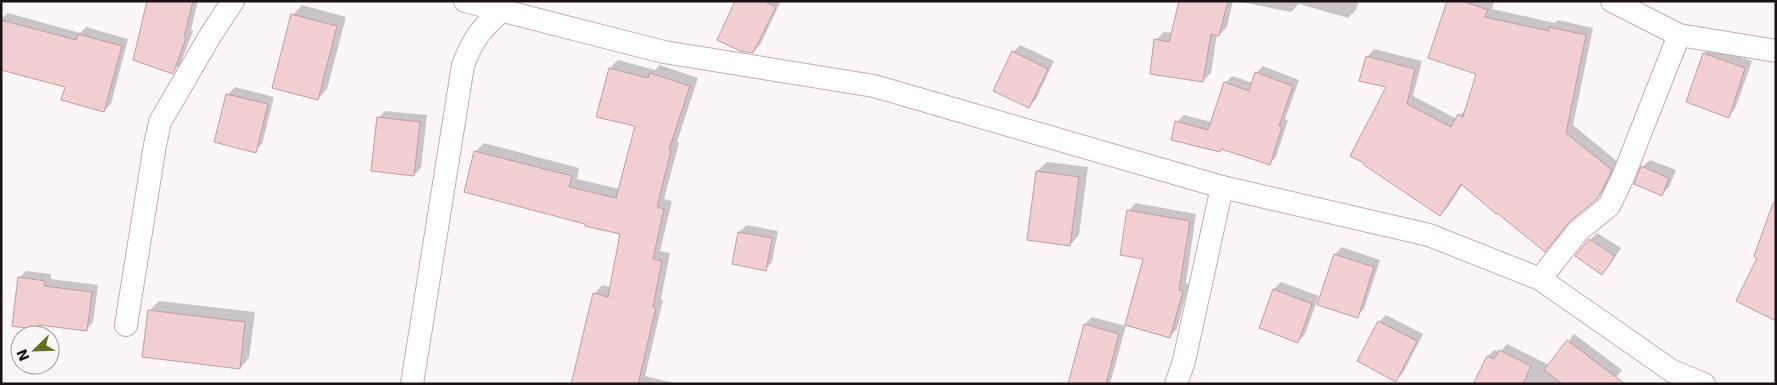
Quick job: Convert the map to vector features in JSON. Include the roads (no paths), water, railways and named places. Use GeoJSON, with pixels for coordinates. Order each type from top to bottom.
{"type":"FeatureCollection","features":[{"type":"Feature","properties":{"kind":"street"},"geometry":{"type":"LineString","coordinates":[[126,325],[160,122],[210,36],[233,1]]}},
{"type":"Feature","properties":{"kind":"street"},"geometry":{"type":"LineString","coordinates":[[465,1],[664,52],[874,86],[1222,187],[1429,235],[1540,279],[1665,378],[1704,384]]}},
{"type":"Feature","properties":{"kind":"street"},"geometry":{"type":"LineString","coordinates":[[1612,1],[1679,35],[1776,51]]}},
{"type":"Feature","properties":{"kind":"street"},"geometry":{"type":"LineString","coordinates":[[412,384],[463,66],[471,44],[482,29],[501,11]]}},
{"type":"Feature","properties":{"kind":"street"},"geometry":{"type":"LineString","coordinates":[[1540,279],[1578,231],[1609,206],[1623,177],[1679,35]]}},
{"type":"Feature","properties":{"kind":"street"},"geometry":{"type":"LineString","coordinates":[[1176,384],[1184,361],[1222,187]]}}]}
